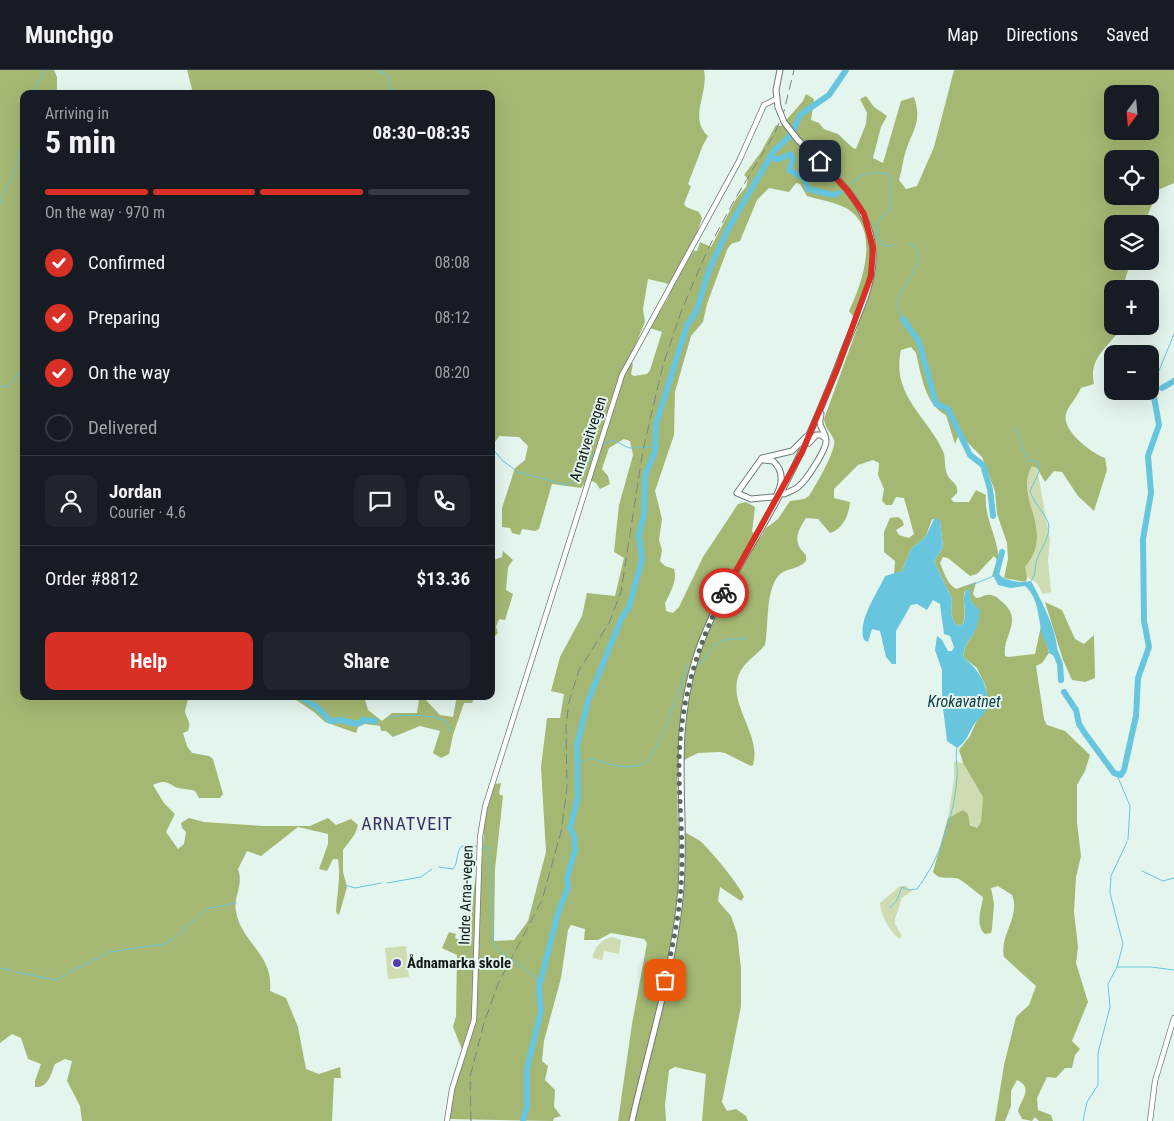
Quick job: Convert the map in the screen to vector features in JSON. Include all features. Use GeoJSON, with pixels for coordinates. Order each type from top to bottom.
{"type":"FeatureCollection","features":[{"type":"Feature","properties":{"kind":"main road"},"geometry":{"type":"LineString","coordinates":[[632,1121],[678,916],[682,858],[680,752],[687,693],[696,658],[709,624],[790,476],[830,387],[870,281],[873,260],[871,236],[864,214],[853,197],[787,126],[776,100],[780,70]]}},
{"type":"Feature","properties":{"kind":"main road","name":"Arnatveitvegen"},"geometry":{"type":"LineString","coordinates":[[483,816],[622,376],[743,153],[764,105],[776,100]]}},
{"type":"Feature","properties":{"kind":"main road"},"geometry":{"type":"LineString","coordinates":[[784,494],[798,488],[807,478],[826,444],[826,438],[820,427],[820,419],[837,369]]}},
{"type":"Feature","properties":{"kind":"main road"},"geometry":{"type":"LineString","coordinates":[[773,497],[756,499],[737,493],[762,458],[789,452],[800,445],[830,387]]}},
{"type":"Feature","properties":{"kind":"main road"},"geometry":{"type":"LineString","coordinates":[[790,476],[796,470],[813,437],[821,435],[826,438]]}},
{"type":"Feature","properties":{"kind":"main road"},"geometry":{"type":"LineString","coordinates":[[753,542],[779,489],[781,480],[780,470],[773,461],[764,460],[758,463]]}},
{"type":"Feature","properties":{"kind":"main road","name":"Indre Arna-vegen"},"geometry":{"type":"LineString","coordinates":[[447,1121],[452,1089],[474,1020],[483,816]]}},
{"type":"Feature","properties":{"kind":"main road"},"geometry":{"type":"LineString","coordinates":[[1150,1121],[1154,1081],[1174,1018]]}},
{"type":"Feature","properties":{"kind":"green space"},"geometry":{"type":"Polygon","coordinates":[[[0,70],[54,70],[57,77],[57,90],[20,90],[20,700],[188,700],[185,711],[189,728],[188,731],[183,733],[187,746],[192,753],[209,756],[213,759],[223,794],[220,798],[199,798],[195,791],[177,788],[167,783],[160,782],[153,785],[164,803],[175,814],[166,832],[178,849],[184,844],[186,832],[182,828],[181,823],[189,818],[204,822],[263,826],[310,826],[328,818],[336,825],[351,819],[358,825],[355,834],[343,850],[343,872],[347,887],[339,915],[336,912],[339,879],[338,859],[333,859],[327,871],[319,869],[328,844],[328,834],[298,827],[261,856],[247,851],[238,869],[240,881],[235,906],[239,922],[267,967],[270,978],[270,991],[286,998],[298,1027],[306,1069],[319,1074],[340,1067],[341,1078],[334,1078],[332,1121],[82,1121],[80,1106],[67,1081],[72,1061],[65,1059],[55,1064],[46,1083],[40,1087],[35,1087],[35,1081],[41,1064],[28,1059],[21,1038],[12,1034],[0,1043],[0,70]]]}},
{"type":"Feature","properties":{"kind":"green space"},"geometry":{"type":"Polygon","coordinates":[[[187,70],[704,70],[705,79],[699,113],[702,129],[708,136],[688,184],[691,186],[684,204],[686,207],[699,212],[702,218],[691,250],[697,251],[700,242],[711,247],[736,199],[746,187],[748,179],[744,175],[761,152],[776,125],[781,126],[803,101],[806,94],[814,99],[811,120],[819,123],[824,129],[838,134],[856,149],[866,124],[867,113],[860,99],[866,96],[874,107],[887,116],[881,127],[873,158],[883,163],[901,101],[914,97],[917,119],[906,150],[899,180],[906,189],[917,186],[934,147],[954,70],[1174,70],[1174,183],[1159,190],[1159,150],[1104,150],[1104,205],[1152,205],[1148,215],[1104,215],[1104,270],[1128,270],[1125,280],[1104,280],[1104,335],[1115,335],[1107,345],[1104,345],[1104,349],[1097,359],[1094,366],[1094,384],[1081,388],[1067,411],[1067,425],[1085,446],[1105,458],[1107,470],[1094,511],[1078,496],[1062,472],[1054,471],[1045,482],[1037,468],[1032,466],[1027,490],[1036,527],[1037,540],[1034,553],[1025,567],[1026,582],[1004,578],[1008,559],[1007,543],[997,514],[995,491],[982,457],[959,434],[955,444],[946,415],[933,404],[929,397],[922,379],[916,353],[911,347],[901,350],[899,366],[905,392],[943,451],[947,474],[957,487],[957,493],[951,499],[954,502],[969,502],[976,490],[986,495],[986,506],[998,556],[998,566],[994,576],[992,576],[997,560],[994,556],[977,574],[970,576],[948,558],[943,557],[940,563],[946,578],[956,589],[976,582],[973,594],[976,598],[993,595],[1008,608],[1012,621],[1005,648],[1005,656],[1008,657],[1035,654],[1041,626],[1036,603],[1049,653],[1042,663],[1036,666],[1044,719],[1047,725],[1065,731],[1090,755],[1085,771],[1077,785],[1077,822],[1081,856],[1076,877],[1074,912],[1078,947],[1076,963],[1088,1002],[1072,1041],[1080,1049],[1075,1055],[1072,1068],[1065,1068],[1056,1078],[1047,1077],[1037,1098],[1038,1110],[1051,1115],[1053,1121],[1039,1121],[1035,1117],[1032,1121],[1022,1119],[1018,1111],[1026,1090],[1022,1083],[1017,1080],[1011,1091],[1011,1106],[1005,1121],[995,1121],[1004,1065],[1016,1017],[1029,1005],[1036,986],[1004,957],[1004,941],[1014,911],[1012,895],[998,886],[991,888],[994,904],[992,929],[991,933],[985,934],[979,922],[982,896],[958,879],[940,877],[933,872],[948,818],[963,810],[968,814],[970,825],[977,828],[981,822],[983,797],[963,763],[959,750],[970,736],[987,698],[986,687],[977,668],[964,658],[966,645],[977,625],[979,610],[971,602],[969,590],[965,591],[963,622],[961,626],[955,624],[951,614],[952,599],[934,561],[943,547],[940,521],[932,519],[926,536],[911,549],[902,571],[894,574],[895,561],[884,552],[884,532],[890,518],[898,517],[902,520],[904,525],[896,530],[899,535],[909,538],[914,534],[904,498],[896,497],[892,505],[886,505],[882,501],[884,489],[878,475],[879,463],[873,460],[858,465],[834,489],[834,498],[850,502],[847,516],[842,525],[830,533],[818,519],[806,518],[798,532],[797,541],[806,555],[806,561],[800,566],[782,572],[771,590],[765,645],[741,670],[737,686],[737,697],[753,742],[753,765],[751,766],[725,753],[698,753],[686,759],[678,769],[678,825],[710,851],[731,876],[744,897],[741,901],[720,887],[718,901],[731,916],[737,933],[741,968],[741,1006],[722,1102],[727,1111],[736,1109],[746,1116],[748,1121],[702,1121],[706,1074],[675,1067],[669,1070],[665,1105],[666,1121],[618,1121],[632,1024],[647,943],[644,939],[611,933],[598,940],[584,940],[585,929],[571,925],[568,930],[561,978],[544,1041],[542,1061],[548,1066],[545,1080],[555,1090],[554,1107],[561,1116],[554,1118],[553,1121],[449,1119],[455,1087],[465,1057],[453,1027],[456,1016],[457,955],[442,948],[449,932],[456,934],[455,938],[469,944],[476,876],[481,874],[485,817],[495,784],[501,783],[499,794],[503,796],[495,869],[494,941],[514,940],[528,921],[546,852],[541,767],[547,718],[560,718],[564,694],[551,691],[560,657],[582,616],[587,593],[615,596],[624,558],[614,552],[619,505],[633,455],[630,441],[624,439],[609,448],[602,469],[608,476],[610,484],[600,489],[596,483],[588,479],[581,488],[552,484],[539,529],[535,531],[522,529],[520,535],[512,533],[510,528],[502,527],[502,508],[515,468],[525,460],[528,446],[519,437],[499,436],[495,442],[495,90],[192,90],[187,70]],[[796,183],[789,192],[769,188],[757,200],[740,241],[731,244],[727,250],[707,304],[703,322],[691,336],[675,392],[674,435],[655,491],[662,519],[659,540],[662,550],[660,561],[665,566],[674,569],[675,573],[673,586],[665,603],[666,611],[673,613],[679,607],[703,557],[738,504],[746,502],[755,507],[752,532],[761,537],[766,528],[778,519],[790,501],[804,499],[809,496],[825,468],[834,445],[834,440],[824,419],[858,326],[857,321],[849,311],[858,288],[865,261],[865,234],[861,223],[853,213],[837,204],[807,196],[800,184],[796,183]],[[648,279],[643,309],[645,322],[629,360],[633,364],[631,374],[634,376],[647,374],[650,370],[662,332],[650,328],[668,298],[671,288],[669,284],[648,279]]]}},
{"type":"Feature","properties":{"kind":"green space"},"geometry":{"type":"Polygon","coordinates":[[[1032,465],[1037,468],[1050,540],[1048,561],[1051,592],[1043,594],[1037,583],[1027,577],[1025,567],[1034,553],[1037,540],[1036,527],[1027,490],[1028,477],[1032,465]]]}},
{"type":"Feature","properties":{"kind":"green space"},"geometry":{"type":"Polygon","coordinates":[[[503,551],[513,560],[508,567],[506,590],[513,594],[505,620],[499,619],[496,627],[498,633],[495,636],[495,560],[502,557],[503,551]]]}},
{"type":"Feature","properties":{"kind":"green space"},"geometry":{"type":"Polygon","coordinates":[[[1045,602],[1062,610],[1075,639],[1084,644],[1094,635],[1095,678],[1085,682],[1072,680],[1063,660],[1045,602]]]}},
{"type":"Feature","properties":{"kind":"green space"},"geometry":{"type":"Polygon","coordinates":[[[296,700],[365,700],[368,710],[382,721],[392,713],[417,713],[419,700],[426,700],[440,715],[453,717],[456,700],[474,700],[472,703],[464,703],[453,735],[449,754],[441,758],[433,753],[440,731],[420,726],[393,737],[386,731],[381,731],[380,726],[365,724],[358,727],[356,733],[325,722],[296,700]]]}},
{"type":"Feature","properties":{"kind":"green space"},"geometry":{"type":"Polygon","coordinates":[[[954,761],[963,763],[983,797],[981,822],[977,828],[954,814],[948,818],[954,779],[954,761]]]}},
{"type":"Feature","properties":{"kind":"green space"},"geometry":{"type":"Polygon","coordinates":[[[900,886],[906,886],[912,891],[902,898],[895,919],[895,924],[902,936],[900,939],[893,933],[887,923],[880,908],[880,903],[900,886]]]}},
{"type":"Feature","properties":{"kind":"green space"},"geometry":{"type":"Polygon","coordinates":[[[613,937],[621,940],[619,954],[604,951],[602,960],[593,958],[593,954],[599,944],[613,937]]]}},
{"type":"Feature","properties":{"kind":"green space","name":"Ådnamarka skole"},"geometry":{"type":"Polygon","coordinates":[[[406,946],[409,977],[388,979],[385,948],[406,946]]]}},
{"type":"Feature","properties":{"kind":"water","name":"Krokavatnet"},"geometry":{"type":"Polygon","coordinates":[[[935,517],[940,521],[943,547],[934,561],[952,599],[951,614],[955,624],[961,626],[964,622],[964,595],[966,590],[970,590],[971,602],[980,610],[976,629],[965,647],[964,658],[975,669],[984,683],[987,699],[986,707],[983,715],[975,723],[966,740],[957,748],[947,741],[942,700],[942,670],[935,650],[937,636],[942,640],[948,651],[952,651],[954,647],[950,636],[944,634],[940,604],[933,600],[927,610],[917,604],[911,605],[896,631],[896,664],[892,664],[886,657],[880,631],[872,629],[868,642],[864,640],[863,633],[865,616],[885,576],[902,571],[911,549],[926,536],[935,517]]]}},
{"type":"Feature","properties":{"kind":"water"},"geometry":{"type":"Polygon","coordinates":[[[996,575],[1017,582],[1031,581],[1053,629],[1057,649],[1056,657],[1049,653],[1042,634],[1039,614],[1030,591],[1025,586],[1011,588],[998,585],[994,577],[996,575]]]}},
{"type":"Feature","properties":{"kind":"waterway"},"geometry":{"type":"LineString","coordinates":[[35,90],[44,70]]}},
{"type":"Feature","properties":{"kind":"waterway"},"geometry":{"type":"LineString","coordinates":[[378,70],[389,76],[388,85],[392,90]]}},
{"type":"Feature","properties":{"kind":"waterway"},"geometry":{"type":"LineString","coordinates":[[523,1121],[527,1106],[527,1068],[541,1011],[539,987],[558,913],[568,887],[567,878],[575,850],[574,836],[570,828],[578,797],[577,745],[588,701],[621,619],[629,607],[642,559],[639,536],[644,513],[645,475],[655,451],[656,424],[687,325],[696,312],[709,270],[728,229],[773,152],[792,134],[800,115],[829,95],[846,70]]}},
{"type":"Feature","properties":{"kind":"waterway"},"geometry":{"type":"LineString","coordinates":[[0,203],[17,165],[20,150]]}},
{"type":"Feature","properties":{"kind":"waterway"},"geometry":{"type":"LineString","coordinates":[[771,156],[776,160],[791,154],[793,160],[789,170],[804,178],[808,189],[833,195],[839,193]]}},
{"type":"Feature","properties":{"kind":"waterway"},"geometry":{"type":"LineString","coordinates":[[851,184],[868,173],[888,174],[890,176],[890,210],[879,220],[877,231],[883,245],[890,246],[896,244]]}},
{"type":"Feature","properties":{"kind":"waterway"},"geometry":{"type":"LineString","coordinates":[[903,319],[897,306],[898,298],[913,272],[919,255],[917,249],[910,244]]}},
{"type":"Feature","properties":{"kind":"waterway"},"geometry":{"type":"LineString","coordinates":[[903,319],[919,342],[936,404],[948,409],[970,455],[983,465],[990,489],[993,516]]}},
{"type":"Feature","properties":{"kind":"waterway"},"geometry":{"type":"LineString","coordinates":[[1159,371],[1174,334]]}},
{"type":"Feature","properties":{"kind":"waterway"},"geometry":{"type":"LineString","coordinates":[[0,386],[8,386],[20,373]]}},
{"type":"Feature","properties":{"kind":"waterway"},"geometry":{"type":"LineString","coordinates":[[1162,388],[1174,381]]}},
{"type":"Feature","properties":{"kind":"waterway"},"geometry":{"type":"LineString","coordinates":[[1064,692],[1076,710],[1079,724],[1084,732],[1114,773],[1121,775],[1124,770],[1136,716],[1138,678],[1149,647],[1144,621],[1143,539],[1151,493],[1148,456],[1159,425],[1155,400]]}},
{"type":"Feature","properties":{"kind":"waterway"},"geometry":{"type":"LineString","coordinates":[[1015,426],[1027,460],[1039,462],[1039,472],[1030,491],[1046,518],[1049,527],[1049,532],[1037,559],[1035,573],[1031,581]]}},
{"type":"Feature","properties":{"kind":"waterway"},"geometry":{"type":"LineString","coordinates":[[601,445],[613,440],[629,448],[656,447]]}},
{"type":"Feature","properties":{"kind":"waterway"},"geometry":{"type":"LineString","coordinates":[[495,452],[503,461],[518,472],[566,485],[576,480],[595,452]]}},
{"type":"Feature","properties":{"kind":"waterway"},"geometry":{"type":"LineString","coordinates":[[1001,580],[996,575],[1002,552]]}},
{"type":"Feature","properties":{"kind":"waterway"},"geometry":{"type":"LineString","coordinates":[[968,589],[972,585],[996,575]]}},
{"type":"Feature","properties":{"kind":"waterway"},"geometry":{"type":"LineString","coordinates":[[700,665],[709,651],[719,643],[731,639],[747,639]]}},
{"type":"Feature","properties":{"kind":"waterway"},"geometry":{"type":"LineString","coordinates":[[1054,649],[1060,664],[1061,680]]}},
{"type":"Feature","properties":{"kind":"waterway"},"geometry":{"type":"LineString","coordinates":[[577,764],[592,758],[628,767],[641,765],[647,760],[661,736],[688,665]]}},
{"type":"Feature","properties":{"kind":"waterway"},"geometry":{"type":"LineString","coordinates":[[305,700],[318,708],[330,721],[341,720],[357,724],[363,720],[375,721]]}},
{"type":"Feature","properties":{"kind":"waterway"},"geometry":{"type":"LineString","coordinates":[[388,718],[409,715],[427,716],[447,722],[450,731]]}},
{"type":"Feature","properties":{"kind":"waterway"},"geometry":{"type":"LineString","coordinates":[[890,908],[897,900],[902,887],[908,890],[917,889],[939,851],[953,807],[957,774],[957,748]]}},
{"type":"Feature","properties":{"kind":"waterway"},"geometry":{"type":"LineString","coordinates":[[1117,775],[1130,806],[1128,840]]}},
{"type":"Feature","properties":{"kind":"waterway"},"geometry":{"type":"LineString","coordinates":[[1127,842],[1111,876],[1110,893],[1123,944],[1117,967],[1151,967],[1174,970]]}},
{"type":"Feature","properties":{"kind":"waterway"},"geometry":{"type":"LineString","coordinates":[[439,867],[453,869],[458,852],[462,846],[477,846]]}},
{"type":"Feature","properties":{"kind":"waterway"},"geometry":{"type":"LineString","coordinates":[[482,848],[489,848],[493,943],[499,950],[535,977],[539,987]]}},
{"type":"Feature","properties":{"kind":"waterway"},"geometry":{"type":"LineString","coordinates":[[387,883],[421,877],[432,869]]}},
{"type":"Feature","properties":{"kind":"waterway"},"geometry":{"type":"LineString","coordinates":[[1142,871],[1163,881],[1174,878]]}},
{"type":"Feature","properties":{"kind":"waterway"},"geometry":{"type":"LineString","coordinates":[[345,885],[355,888],[381,883]]}},
{"type":"Feature","properties":{"kind":"waterway"},"geometry":{"type":"LineString","coordinates":[[180,933],[206,909],[236,903]]}},
{"type":"Feature","properties":{"kind":"waterway"},"geometry":{"type":"LineString","coordinates":[[68,973],[110,952],[164,944],[180,934]]}},
{"type":"Feature","properties":{"kind":"waterway"},"geometry":{"type":"LineString","coordinates":[[1083,1121],[1087,1102],[1098,1085],[1098,1053],[1110,1007],[1108,984],[1117,967]]}},
{"type":"Feature","properties":{"kind":"waterway"},"geometry":{"type":"LineString","coordinates":[[0,968],[12,971]]}},
{"type":"Feature","properties":{"kind":"waterway"},"geometry":{"type":"LineString","coordinates":[[16,972],[55,980],[67,974]]}},
{"type":"Feature","properties":{"kind":"railway"},"geometry":{"type":"LineString","coordinates":[[471,1121],[470,1077],[484,1023],[498,984],[542,900],[561,832],[567,788],[566,727],[569,702],[579,670],[609,623],[621,592],[643,450],[663,365],[681,312],[707,251],[735,199],[775,133],[784,111],[794,70]]}},
{"type":"Feature","properties":{"kind":"way so far"},"geometry":{"type":"LineString","coordinates":[[665,980],[676,928],[681,886],[682,844],[679,767],[683,715],[690,678],[698,651],[724,593]]}},
{"type":"Feature","properties":{"kind":"place","name":"Ådnamarka skole"},"geometry":{"type":"Point","coordinates":[397,963]}},
{"type":"Feature","properties":{"kind":"district","name":"ARNATVEIT"},"geometry":{"type":"Point","coordinates":[407,823]}},
{"type":"Feature","properties":{"kind":"route"},"geometry":{"type":"LineString","coordinates":[[724,593],[802,452],[837,369],[871,276],[873,248],[870,230],[864,214],[848,191],[820,161]]}}]}
